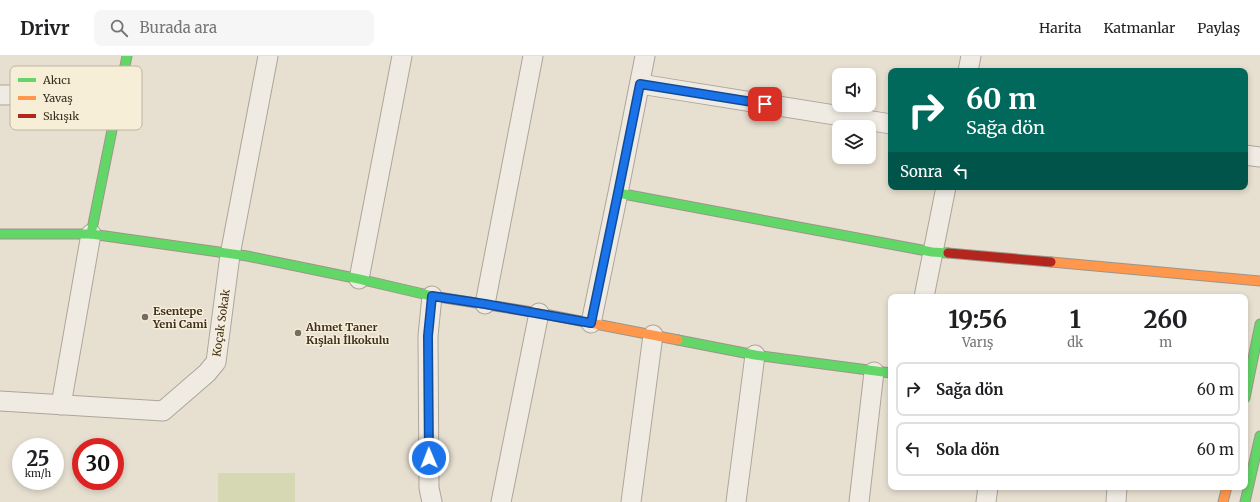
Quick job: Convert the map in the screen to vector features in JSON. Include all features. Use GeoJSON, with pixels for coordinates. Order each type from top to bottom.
{"type":"FeatureCollection","features":[{"type":"Feature","properties":{"kind":"street"},"geometry":{"type":"LineString","coordinates":[[125,66],[127,56]]}},
{"type":"Feature","properties":{"kind":"street","name":"Koçak Sokak"},"geometry":{"type":"LineString","coordinates":[[0,401],[163,411],[200,380],[216,362],[230,254],[268,56]]}},
{"type":"Feature","properties":{"kind":"street"},"geometry":{"type":"LineString","coordinates":[[359,279],[402,56]]}},
{"type":"Feature","properties":{"kind":"street"},"geometry":{"type":"LineString","coordinates":[[485,304],[533,56]]}},
{"type":"Feature","properties":{"kind":"street"},"geometry":{"type":"LineString","coordinates":[[591,323],[645,56]]}},
{"type":"Feature","properties":{"kind":"street"},"geometry":{"type":"LineString","coordinates":[[969,68],[971,56]]}},
{"type":"Feature","properties":{"kind":"street"},"geometry":{"type":"LineString","coordinates":[[640,84],[888,124]]}},
{"type":"Feature","properties":{"kind":"street"},"geometry":{"type":"LineString","coordinates":[[0,95],[10,95]]}},
{"type":"Feature","properties":{"kind":"street"},"geometry":{"type":"LineString","coordinates":[[61,405],[91,234],[112,130]]}},
{"type":"Feature","properties":{"kind":"street"},"geometry":{"type":"LineString","coordinates":[[1248,155],[1260,156]]}},
{"type":"Feature","properties":{"kind":"street"},"geometry":{"type":"LineString","coordinates":[[925,294],[945,190]]}},
{"type":"Feature","properties":{"kind":"street"},"geometry":{"type":"LineString","coordinates":[[618,193],[932,252],[1260,281]]}},
{"type":"Feature","properties":{"kind":"street"},"geometry":{"type":"LineString","coordinates":[[0,234],[91,234],[247,256],[432,296],[539,313],[755,355],[882,372],[859,502]]}},
{"type":"Feature","properties":{"kind":"street"},"geometry":{"type":"LineString","coordinates":[[432,296],[428,336],[429,488],[432,502]]}},
{"type":"Feature","properties":{"kind":"street"},"geometry":{"type":"LineString","coordinates":[[502,502],[539,313]]}},
{"type":"Feature","properties":{"kind":"street"},"geometry":{"type":"LineString","coordinates":[[1248,390],[1260,324]]}},
{"type":"Feature","properties":{"kind":"street"},"geometry":{"type":"LineString","coordinates":[[632,502],[653,335]]}},
{"type":"Feature","properties":{"kind":"street"},"geometry":{"type":"LineString","coordinates":[[736,502],[755,355]]}},
{"type":"Feature","properties":{"kind":"street"},"geometry":{"type":"LineString","coordinates":[[1246,502],[1260,436]]}},
{"type":"Feature","properties":{"kind":"street"},"geometry":{"type":"LineString","coordinates":[[986,502],[988,490]]}},
{"type":"Feature","properties":{"kind":"street"},"geometry":{"type":"LineString","coordinates":[[1116,502],[1117,490]]}},
{"type":"Feature","properties":{"kind":"street"},"geometry":{"type":"LineString","coordinates":[[1223,502],[1226,490]]}},
{"type":"Feature","properties":{"kind":"green space"},"geometry":{"type":"Polygon","coordinates":[[[218,473],[295,473],[295,502],[218,502],[218,473]]]}},
{"type":"Feature","properties":{"kind":"traffic: fast"},"geometry":{"type":"LineString","coordinates":[[125,66],[127,56]]}},
{"type":"Feature","properties":{"kind":"traffic: fast"},"geometry":{"type":"LineString","coordinates":[[91,234],[112,130]]}},
{"type":"Feature","properties":{"kind":"traffic: fast"},"geometry":{"type":"LineString","coordinates":[[618,193],[932,252],[948,253]]}},
{"type":"Feature","properties":{"kind":"traffic: fast"},"geometry":{"type":"LineString","coordinates":[[0,234],[91,234],[247,256],[432,296]]}},
{"type":"Feature","properties":{"kind":"traffic: fast"},"geometry":{"type":"LineString","coordinates":[[1248,383],[1260,324]]}},
{"type":"Feature","properties":{"kind":"traffic: fast"},"geometry":{"type":"LineString","coordinates":[[678,340],[755,355],[888,373]]}},
{"type":"Feature","properties":{"kind":"traffic: fast"},"geometry":{"type":"LineString","coordinates":[[1248,489],[1260,436]]}},
{"type":"Feature","properties":{"kind":"traffic: fast"},"geometry":{"type":"LineString","coordinates":[[1245,502],[1248,490]]}},
{"type":"Feature","properties":{"kind":"traffic: slow"},"geometry":{"type":"LineString","coordinates":[[1051,262],[1260,281]]}},
{"type":"Feature","properties":{"kind":"traffic: slow"},"geometry":{"type":"LineString","coordinates":[[432,296],[539,313],[678,340]]}},
{"type":"Feature","properties":{"kind":"traffic: slow"},"geometry":{"type":"LineString","coordinates":[[1223,502],[1226,490]]}},
{"type":"Feature","properties":{"kind":"traffic: jam"},"geometry":{"type":"LineString","coordinates":[[948,253],[1051,262]]}},
{"type":"Feature","properties":{"kind":"place","name":"Esentepe Yeni Cami"},"geometry":{"type":"Point","coordinates":[145,317]}},
{"type":"Feature","properties":{"kind":"place","name":"Ahmet Taner Kışlalı İlkokulu"},"geometry":{"type":"Point","coordinates":[298,333]}},
{"type":"Feature","properties":{"kind":"route"},"geometry":{"type":"LineString","coordinates":[[429,458],[428,336],[432,296],[591,323],[640,84],[765,104]]}}]}
